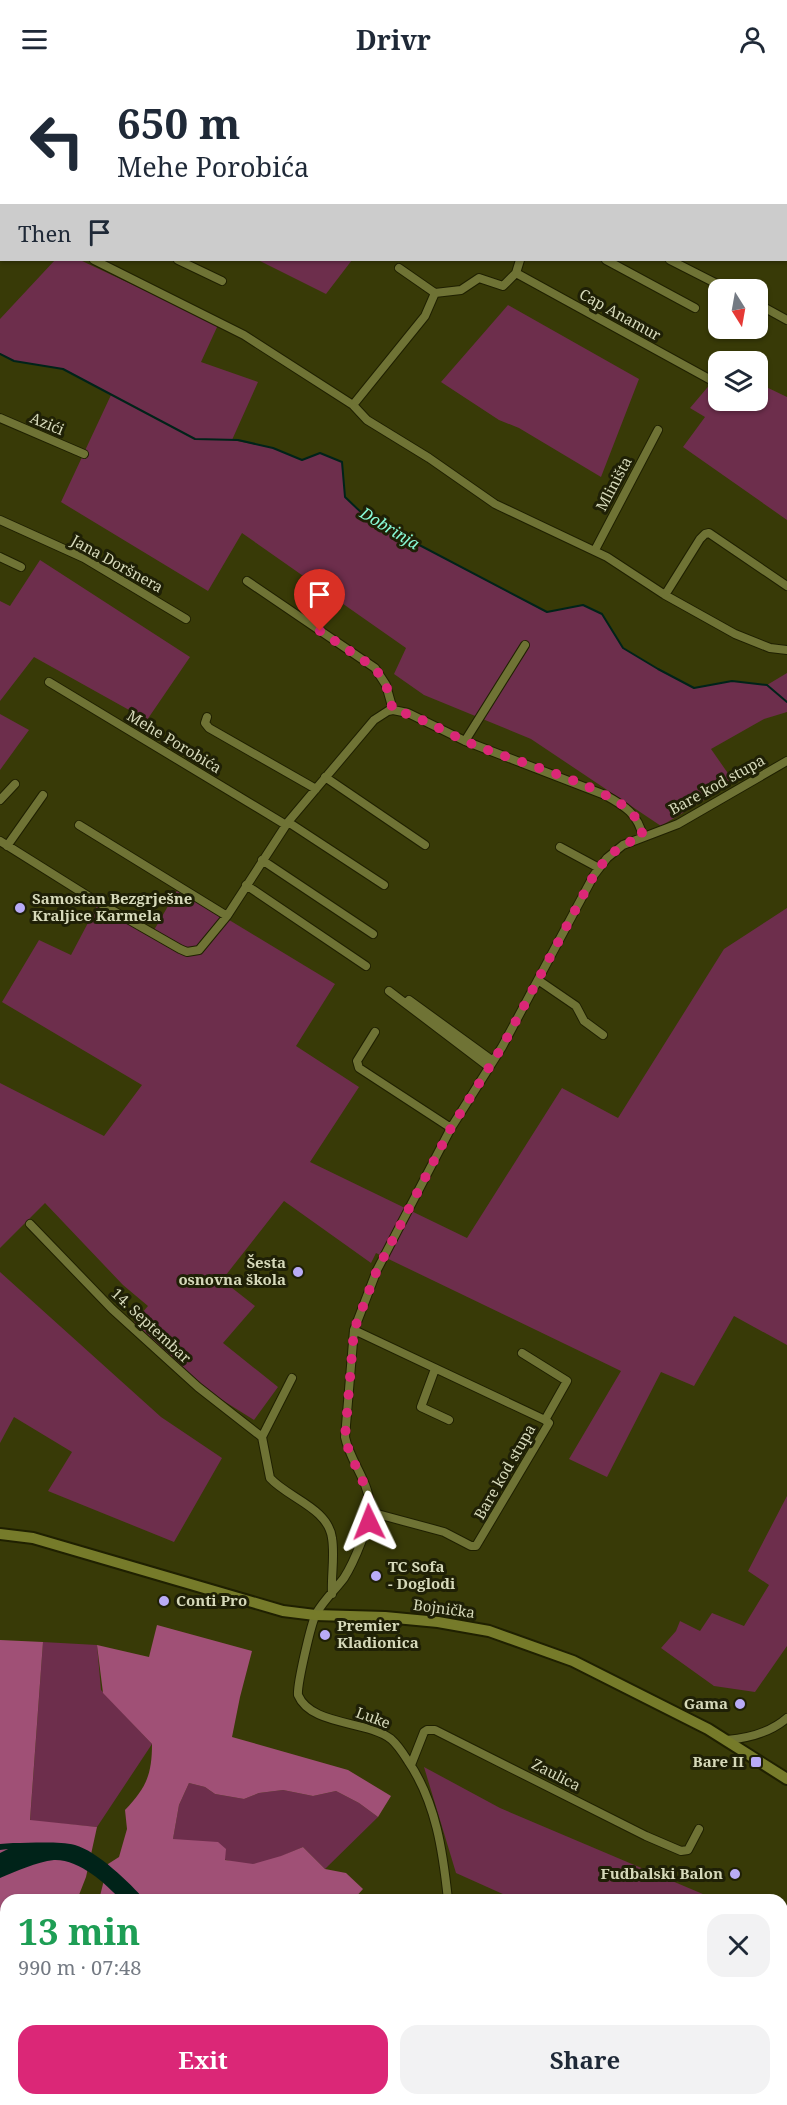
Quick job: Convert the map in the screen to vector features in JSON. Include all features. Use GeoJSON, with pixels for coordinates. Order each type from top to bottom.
{"type":"FeatureCollection","features":[{"type":"Feature","properties":{"kind":"main road","name":"Bojnička"},"geometry":{"type":"LineString","coordinates":[[0,1534],[33,1538],[283,1611],[438,1622],[489,1631],[573,1661],[728,1740],[787,1779]]}},
{"type":"Feature","properties":{"kind":"street"},"geometry":{"type":"LineString","coordinates":[[96,261],[244,335],[353,405],[367,420],[503,508],[595,550],[665,595],[735,634],[770,648],[787,650]]}},
{"type":"Feature","properties":{"kind":"street"},"geometry":{"type":"LineString","coordinates":[[180,261],[222,281]]}},
{"type":"Feature","properties":{"kind":"street"},"geometry":{"type":"LineString","coordinates":[[399,268],[435,293],[461,290],[479,278],[503,286],[516,273],[520,261]]}},
{"type":"Feature","properties":{"kind":"street"},"geometry":{"type":"LineString","coordinates":[[608,261],[695,308]]}},
{"type":"Feature","properties":{"kind":"street"},"geometry":{"type":"LineString","coordinates":[[672,261],[708,279]]}},
{"type":"Feature","properties":{"kind":"street","name":"Cap Anamur"},"geometry":{"type":"LineString","coordinates":[[516,273],[708,378]]}},
{"type":"Feature","properties":{"kind":"street"},"geometry":{"type":"LineString","coordinates":[[353,405],[425,315],[435,293]]}},
{"type":"Feature","properties":{"kind":"street"},"geometry":{"type":"LineString","coordinates":[[768,310],[787,320]]}},
{"type":"Feature","properties":{"kind":"street","name":"Azići"},"geometry":{"type":"LineString","coordinates":[[0,418],[84,454]]}},
{"type":"Feature","properties":{"kind":"street","name":"Mliništa"},"geometry":{"type":"LineString","coordinates":[[595,550],[658,430]]}},
{"type":"Feature","properties":{"kind":"street","name":"Jana Doršnera"},"geometry":{"type":"LineString","coordinates":[[0,520],[84,558],[186,619]]}},
{"type":"Feature","properties":{"kind":"street"},"geometry":{"type":"LineString","coordinates":[[665,595],[705,534],[709,534],[787,586]]}},
{"type":"Feature","properties":{"kind":"street"},"geometry":{"type":"LineString","coordinates":[[0,557],[21,567]]}},
{"type":"Feature","properties":{"kind":"street"},"geometry":{"type":"LineString","coordinates":[[247,581],[375,668],[386,685],[393,710]]}},
{"type":"Feature","properties":{"kind":"street"},"geometry":{"type":"LineString","coordinates":[[465,741],[525,645]]}},
{"type":"Feature","properties":{"kind":"street","name":"Mehe Porobića"},"geometry":{"type":"LineString","coordinates":[[49,682],[287,824],[384,885]]}},
{"type":"Feature","properties":{"kind":"street"},"geometry":{"type":"LineString","coordinates":[[43,795],[4,844],[91,898],[187,952],[199,950],[204,945],[227,916],[287,824],[374,720],[393,710],[408,713],[465,741],[605,795],[636,817],[643,837]]}},
{"type":"Feature","properties":{"kind":"street","name":"Mehe Porobića"},"geometry":{"type":"LineString","coordinates":[[207,717],[205,723],[209,728],[316,789]]}},
{"type":"Feature","properties":{"kind":"street","name":"Bare kod stupa"},"geometry":{"type":"LineString","coordinates":[[315,1615],[345,1575],[369,1522],[369,1498],[348,1450],[345,1437],[354,1330],[377,1270],[451,1128],[491,1064],[583,893],[599,868],[623,844],[684,821],[787,761]]}},
{"type":"Feature","properties":{"kind":"street"},"geometry":{"type":"LineString","coordinates":[[325,777],[425,845]]}},
{"type":"Feature","properties":{"kind":"street"},"geometry":{"type":"LineString","coordinates":[[0,800],[15,784]]}},
{"type":"Feature","properties":{"kind":"street"},"geometry":{"type":"LineString","coordinates":[[79,825],[227,916]]}},
{"type":"Feature","properties":{"kind":"street"},"geometry":{"type":"LineString","coordinates":[[560,847],[599,868]]}},
{"type":"Feature","properties":{"kind":"street"},"geometry":{"type":"LineString","coordinates":[[262,860],[374,934]]}},
{"type":"Feature","properties":{"kind":"street"},"geometry":{"type":"LineString","coordinates":[[246,885],[366,966]]}},
{"type":"Feature","properties":{"kind":"street"},"geometry":{"type":"LineString","coordinates":[[538,980],[576,1005],[584,1021],[603,1035]]}},
{"type":"Feature","properties":{"kind":"street"},"geometry":{"type":"LineString","coordinates":[[389,991],[491,1064]]}},
{"type":"Feature","properties":{"kind":"street"},"geometry":{"type":"LineString","coordinates":[[410,1000],[491,1064]]}},
{"type":"Feature","properties":{"kind":"street"},"geometry":{"type":"LineString","coordinates":[[375,1032],[357,1061],[359,1068],[451,1128]]}},
{"type":"Feature","properties":{"kind":"street","name":"14. Septembar"},"geometry":{"type":"LineString","coordinates":[[30,1224],[112,1309],[198,1387],[262,1437]]}},
{"type":"Feature","properties":{"kind":"street","name":"Bare kod stupa"},"geometry":{"type":"LineString","coordinates":[[354,1330],[549,1423],[476,1546],[471,1546],[444,1532],[370,1512]]}},
{"type":"Feature","properties":{"kind":"street"},"geometry":{"type":"LineString","coordinates":[[522,1353],[567,1381],[545,1420]]}},
{"type":"Feature","properties":{"kind":"street"},"geometry":{"type":"LineString","coordinates":[[435,1369],[421,1407],[449,1420]]}},
{"type":"Feature","properties":{"kind":"street"},"geometry":{"type":"LineString","coordinates":[[292,1378],[262,1437],[270,1478],[317,1514],[330,1529],[333,1554],[332,1594]]}},
{"type":"Feature","properties":{"kind":"street","name":"Luke"},"geometry":{"type":"LineString","coordinates":[[315,1615],[298,1690],[301,1700],[309,1709],[324,1716],[364,1726],[391,1739],[411,1765],[422,1785],[435,1821],[447,1894]]}},
{"type":"Feature","properties":{"kind":"street"},"geometry":{"type":"LineString","coordinates":[[728,1740],[764,1732],[778,1726],[787,1718]]}},
{"type":"Feature","properties":{"kind":"street","name":"Zaulica"},"geometry":{"type":"LineString","coordinates":[[411,1765],[424,1732],[435,1730],[646,1836],[681,1851],[688,1850],[699,1829]]}},
{"type":"Feature","properties":{"kind":"shaded area"},"geometry":{"type":"Polygon","coordinates":[[[54,261],[82,261],[218,325],[201,362],[258,382],[232,440],[273,448],[302,460],[320,453],[342,462],[345,497],[366,517],[546,612],[583,605],[602,614],[623,648],[694,688],[732,681],[767,685],[787,673],[787,712],[764,719],[711,749],[734,782],[661,826],[531,739],[424,695],[394,674],[406,648],[242,533],[208,591],[61,502],[111,395],[63,369],[14,361],[0,354],[0,319],[54,261]]]}},
{"type":"Feature","properties":{"kind":"shaded area"},"geometry":{"type":"Polygon","coordinates":[[[260,261],[351,261],[326,294],[260,261]]]}},
{"type":"Feature","properties":{"kind":"shaded area"},"geometry":{"type":"Polygon","coordinates":[[[508,305],[639,379],[601,477],[519,428],[499,420],[441,382],[508,305]]]}},
{"type":"Feature","properties":{"kind":"shaded area"},"geometry":{"type":"Polygon","coordinates":[[[708,387],[708,411],[768,411],[768,388],[787,397],[787,520],[683,447],[705,417],[690,408],[708,387]]]}},
{"type":"Feature","properties":{"kind":"shaded area"},"geometry":{"type":"Polygon","coordinates":[[[40,560],[190,657],[147,720],[34,657],[0,701],[0,601],[10,606],[40,560]]]}},
{"type":"Feature","properties":{"kind":"shaded area"},"geometry":{"type":"Polygon","coordinates":[[[0,714],[29,730],[0,770],[0,714]]]}},
{"type":"Feature","properties":{"kind":"shaded area"},"geometry":{"type":"Polygon","coordinates":[[[178,889],[335,984],[296,1046],[359,1087],[310,1162],[467,1238],[562,1088],[618,1118],[724,949],[787,908],[787,1345],[734,1316],[694,1386],[661,1372],[607,1477],[569,1459],[621,1371],[376,1253],[371,1263],[284,1201],[222,1280],[255,1306],[223,1343],[278,1387],[254,1420],[203,1388],[134,1322],[148,1306],[123,1285],[45,1203],[0,1248],[0,1083],[104,1136],[142,1085],[2,1002],[39,940],[71,955],[98,904],[150,937],[178,889]]]}},
{"type":"Feature","properties":{"kind":"shaded area"},"geometry":{"type":"Polygon","coordinates":[[[0,1272],[161,1417],[222,1458],[174,1542],[48,1491],[72,1452],[14,1417],[0,1443],[0,1272]]]}},
{"type":"Feature","properties":{"kind":"shaded area"},"geometry":{"type":"Polygon","coordinates":[[[787,1496],[787,1646],[755,1692],[714,1686],[661,1648],[676,1631],[680,1621],[700,1631],[712,1613],[744,1626],[769,1585],[748,1571],[787,1496]]]}},
{"type":"Feature","properties":{"kind":"shaded area"},"geometry":{"type":"Polygon","coordinates":[[[157,1625],[252,1651],[232,1737],[348,1770],[391,1796],[378,1817],[359,1803],[336,1791],[313,1796],[283,1790],[259,1793],[244,1799],[215,1794],[205,1787],[189,1783],[179,1805],[173,1839],[218,1842],[226,1849],[225,1860],[253,1864],[303,1847],[325,1869],[346,1873],[363,1889],[358,1894],[100,1894],[108,1864],[119,1857],[127,1829],[125,1810],[143,1788],[149,1773],[152,1744],[103,1693],[97,1645],[149,1657],[157,1625]]]}},
{"type":"Feature","properties":{"kind":"shaded area"},"geometry":{"type":"Polygon","coordinates":[[[0,1640],[43,1642],[30,1820],[97,1827],[86,1877],[79,1894],[0,1894],[0,1640]]]}},
{"type":"Feature","properties":{"kind":"shaded area"},"geometry":{"type":"Polygon","coordinates":[[[43,1642],[97,1645],[101,1690],[152,1744],[97,1827],[30,1821],[43,1642]]]}},
{"type":"Feature","properties":{"kind":"shaded area"},"geometry":{"type":"Polygon","coordinates":[[[424,1767],[500,1808],[703,1894],[503,1894],[456,1873],[424,1767]]]}},
{"type":"Feature","properties":{"kind":"shaded area"},"geometry":{"type":"Polygon","coordinates":[[[189,1783],[205,1787],[215,1794],[244,1799],[259,1793],[283,1790],[313,1796],[336,1791],[359,1803],[378,1817],[325,1869],[303,1847],[273,1860],[245,1864],[213,1856],[173,1839],[179,1805],[189,1783]]]}},
{"type":"Feature","properties":{"kind":"shaded area"},"geometry":{"type":"Polygon","coordinates":[[[61,1843],[84,1848],[113,1868],[139,1894],[115,1894],[91,1873],[73,1863],[63,1861],[40,1863],[0,1878],[0,1853],[8,1849],[0,1850],[0,1844],[61,1843]]]}},
{"type":"Feature","properties":{"kind":"waterway","name":"Dobrinja"},"geometry":{"type":"LineString","coordinates":[[0,354],[14,361],[63,369],[195,439],[238,440],[273,448],[302,460],[320,453],[342,462],[345,497],[366,517],[547,612],[583,605],[602,614],[623,648],[694,688],[732,681],[767,685],[787,702]]}},
{"type":"Feature","properties":{"kind":"place","name":"Samostan Bezgrješne Kraljice Karmela"},"geometry":{"type":"Point","coordinates":[20,908]}},
{"type":"Feature","properties":{"kind":"place","name":"Šesta osnovna škola"},"geometry":{"type":"Point","coordinates":[298,1272]}},
{"type":"Feature","properties":{"kind":"place","name":"TC Sofa - Doglodi"},"geometry":{"type":"Point","coordinates":[376,1576]}},
{"type":"Feature","properties":{"kind":"place","name":"Conti Pro"},"geometry":{"type":"Point","coordinates":[164,1601]}},
{"type":"Feature","properties":{"kind":"place","name":"Premier Kladionica"},"geometry":{"type":"Point","coordinates":[325,1635]}},
{"type":"Feature","properties":{"kind":"place","name":"Gama"},"geometry":{"type":"Point","coordinates":[740,1704]}},
{"type":"Feature","properties":{"kind":"place","name":"Bare II"},"geometry":{"type":"Point","coordinates":[756,1762]}},
{"type":"Feature","properties":{"kind":"place","name":"Fudbalski Balon"},"geometry":{"type":"Point","coordinates":[735,1874]}},
{"type":"Feature","properties":{"kind":"route"},"geometry":{"type":"LineString","coordinates":[[320,631],[375,668],[386,685],[393,710],[408,713],[465,741],[579,783],[605,795],[622,804],[636,817],[643,837],[623,844],[607,858],[594,875],[502,1047],[451,1128],[377,1270],[354,1330],[345,1437],[348,1450],[369,1498],[371,1506],[369,1522]]}}]}
